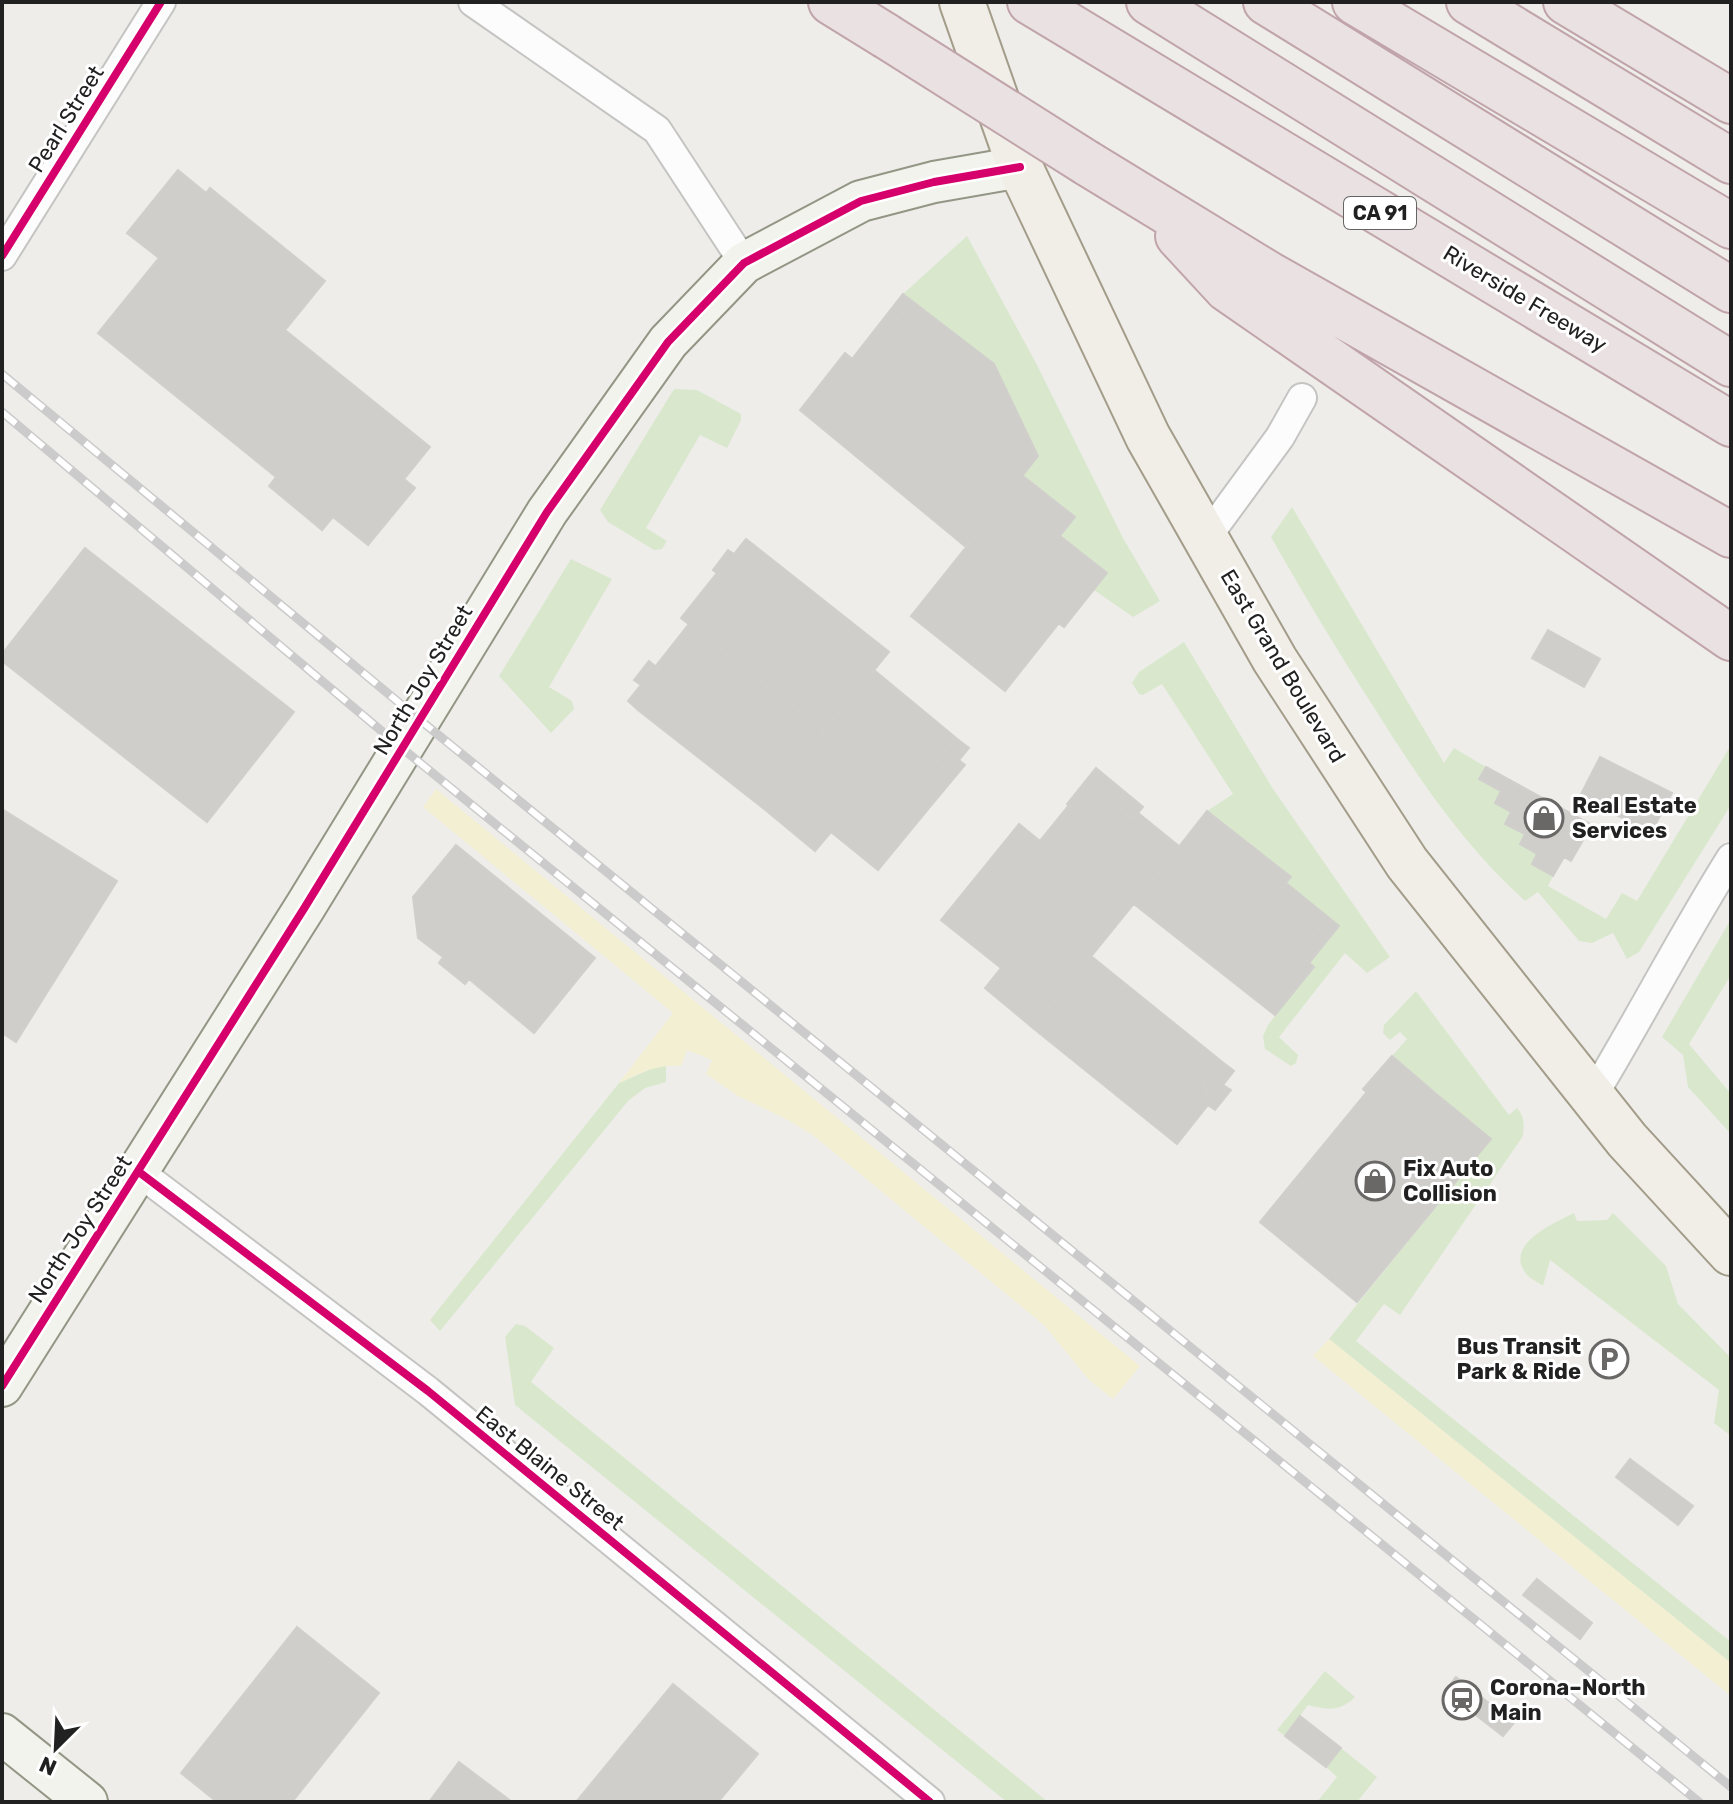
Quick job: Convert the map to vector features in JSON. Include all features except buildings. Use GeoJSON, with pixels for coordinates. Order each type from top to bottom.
{"type":"FeatureCollection","features":[{"type":"Feature","properties":{"kind":"highway"},"geometry":{"type":"LineString","coordinates":[[831,2],[1272,276],[1731,535]]}},
{"type":"Feature","properties":{"kind":"highway","name":"Riverside Freeway"},"geometry":{"type":"LineString","coordinates":[[1030,2],[1731,424]]}},
{"type":"Feature","properties":{"kind":"highway"},"geometry":{"type":"LineString","coordinates":[[1149,2],[1731,364]]}},
{"type":"Feature","properties":{"kind":"highway"},"geometry":{"type":"LineString","coordinates":[[1232,2],[1405,110],[1470,128]]}},
{"type":"Feature","properties":{"kind":"highway"},"geometry":{"type":"LineString","coordinates":[[1266,2],[1731,290]]}},
{"type":"Feature","properties":{"kind":"highway"},"geometry":{"type":"LineString","coordinates":[[1355,2],[1731,226]]}},
{"type":"Feature","properties":{"kind":"highway"},"geometry":{"type":"LineString","coordinates":[[1469,2],[1731,161]]}},
{"type":"Feature","properties":{"kind":"highway"},"geometry":{"type":"LineString","coordinates":[[1566,2],[1731,101]]}},
{"type":"Feature","properties":{"kind":"highway"},"geometry":{"type":"LineString","coordinates":[[1141,196],[1227,289],[1731,638]]}},
{"type":"Feature","properties":{"kind":"main road","name":"East Grand Boulevard"},"geometry":{"type":"LineString","coordinates":[[962,2],[1020,167],[1148,437],[1275,660],[1407,863],[1592,1097],[1652,1169],[1731,1253]]}},
{"type":"Feature","properties":{"kind":"street","name":"Pearl Street"},"geometry":{"type":"LineString","coordinates":[[2,256],[161,2]]}},
{"type":"Feature","properties":{"kind":"street"},"geometry":{"type":"LineString","coordinates":[[473,2],[657,130],[744,263]]}},
{"type":"Feature","properties":{"kind":"street","name":"North Joy Street"},"geometry":{"type":"LineString","coordinates":[[2,1386],[403,749],[560,491],[668,342],[744,263],[861,201],[934,182],[1020,167]]}},
{"type":"Feature","properties":{"kind":"street"},"geometry":{"type":"LineString","coordinates":[[1206,538],[1280,437],[1302,398]]}},
{"type":"Feature","properties":{"kind":"street"},"geometry":{"type":"LineString","coordinates":[[1592,1097],[1731,858]]}},
{"type":"Feature","properties":{"kind":"street","name":"East Blaine Street"},"geometry":{"type":"LineString","coordinates":[[139,1172],[428,1391],[930,1802]]}},
{"type":"Feature","properties":{"kind":"street"},"geometry":{"type":"LineString","coordinates":[[2,1734],[87,1802]]}},
{"type":"Feature","properties":{"kind":"green space"},"geometry":{"type":"Polygon","coordinates":[[[967,236],[1037,365],[1123,538],[1160,601],[1133,617],[1094,590],[1107,573],[1060,536],[1074,516],[1023,476],[1038,456],[994,364],[903,294],[967,236]]]}},
{"type":"Feature","properties":{"kind":"green space"},"geometry":{"type":"Polygon","coordinates":[[[674,389],[697,390],[741,414],[741,420],[727,448],[700,435],[646,528],[667,541],[662,549],[654,550],[608,522],[600,510],[674,389]]]}},
{"type":"Feature","properties":{"kind":"green space"},"geometry":{"type":"Polygon","coordinates":[[[1292,507],[1444,763],[1454,748],[1486,767],[1479,779],[1501,791],[1511,812],[1505,824],[1525,834],[1520,844],[1537,854],[1532,864],[1553,876],[1548,886],[1606,919],[1622,893],[1637,901],[1731,745],[1731,805],[1639,952],[1627,959],[1613,933],[1592,943],[1579,941],[1538,892],[1525,901],[1503,880],[1443,810],[1361,688],[1271,537],[1292,507]]]}},
{"type":"Feature","properties":{"kind":"green space"},"geometry":{"type":"Polygon","coordinates":[[[571,559],[612,579],[549,687],[572,701],[574,709],[551,733],[499,676],[571,559]]]}},
{"type":"Feature","properties":{"kind":"green space"},"geometry":{"type":"Polygon","coordinates":[[[1184,642],[1273,789],[1390,957],[1367,973],[1345,953],[1279,1037],[1298,1055],[1296,1063],[1291,1066],[1265,1049],[1263,1036],[1268,1025],[1313,967],[1309,963],[1339,926],[1286,883],[1290,876],[1207,811],[1233,794],[1162,684],[1143,695],[1132,683],[1139,672],[1184,642]]]}},
{"type":"Feature","properties":{"kind":"green space"},"geometry":{"type":"Polygon","coordinates":[[[1731,919],[1731,975],[1689,1044],[1731,1094],[1731,1134],[1688,1087],[1683,1055],[1662,1037],[1731,919]]]}},
{"type":"Feature","properties":{"kind":"green space"},"geometry":{"type":"Polygon","coordinates":[[[1416,991],[1509,1115],[1517,1108],[1520,1111],[1523,1136],[1400,1315],[1384,1304],[1356,1341],[1731,1642],[1731,1663],[1329,1339],[1491,1139],[1392,1056],[1407,1039],[1400,1032],[1390,1040],[1383,1033],[1384,1025],[1416,991]]]}},
{"type":"Feature","properties":{"kind":"green space"},"geometry":{"type":"Polygon","coordinates":[[[666,1065],[666,1082],[645,1088],[628,1101],[440,1331],[430,1320],[619,1083],[666,1065]]]}},
{"type":"Feature","properties":{"kind":"green space"},"geometry":{"type":"Polygon","coordinates":[[[1574,1213],[1577,1221],[1607,1220],[1613,1213],[1666,1266],[1678,1304],[1731,1358],[1731,1436],[1714,1423],[1719,1390],[1550,1260],[1543,1286],[1527,1275],[1521,1264],[1521,1254],[1526,1245],[1544,1229],[1574,1213]]]}},
{"type":"Feature","properties":{"kind":"green space"},"geometry":{"type":"Polygon","coordinates":[[[516,1324],[525,1326],[554,1348],[531,1382],[1048,1802],[1007,1802],[515,1405],[505,1337],[516,1324]]]}},
{"type":"Feature","properties":{"kind":"green space"},"geometry":{"type":"Polygon","coordinates":[[[1325,1671],[1355,1697],[1333,1708],[1308,1705],[1285,1736],[1277,1730],[1325,1671]]]}},
{"type":"Feature","properties":{"kind":"green space"},"geometry":{"type":"Polygon","coordinates":[[[1341,1748],[1377,1777],[1357,1802],[1317,1802],[1337,1777],[1326,1767],[1341,1748]]]}},
{"type":"Feature","properties":{"kind":"sand"},"geometry":{"type":"Polygon","coordinates":[[[436,789],[1140,1366],[1113,1399],[1089,1380],[1044,1325],[814,1136],[738,1096],[706,1074],[712,1060],[687,1050],[681,1066],[656,1068],[619,1083],[673,1013],[423,807],[436,789]]]}},
{"type":"Feature","properties":{"kind":"sand"},"geometry":{"type":"Polygon","coordinates":[[[1329,1339],[1731,1663],[1731,1696],[1313,1356],[1329,1339]]]}},
{"type":"Feature","properties":{"kind":"railway"},"geometry":{"type":"LineString","coordinates":[[2,374],[420,720],[1731,1787]]}},
{"type":"Feature","properties":{"kind":"railway"},"geometry":{"type":"LineString","coordinates":[[2,412],[403,749],[1699,1802]]}},
{"type":"Feature","properties":{"kind":"cycle path"},"geometry":{"type":"LineString","coordinates":[[2,256],[161,2]]}},
{"type":"Feature","properties":{"kind":"cycle path"},"geometry":{"type":"LineString","coordinates":[[2,1386],[305,907],[547,512],[668,342],[744,263],[861,201],[934,182],[1020,167]]}},
{"type":"Feature","properties":{"kind":"cycle path"},"geometry":{"type":"LineString","coordinates":[[139,1172],[428,1391],[930,1802]]}},
{"type":"Feature","properties":{"kind":"place","name":"Real Estate Services"},"geometry":{"type":"Point","coordinates":[1544,818]}},
{"type":"Feature","properties":{"kind":"place","name":"Fix Auto Collision"},"geometry":{"type":"Point","coordinates":[1375,1181]}},
{"type":"Feature","properties":{"kind":"place","name":"Bus Transit Park & Ride"},"geometry":{"type":"Point","coordinates":[1609,1359]}},
{"type":"Feature","properties":{"kind":"place","name":"Corona–North Main"},"geometry":{"type":"Point","coordinates":[1462,1700]}}]}
